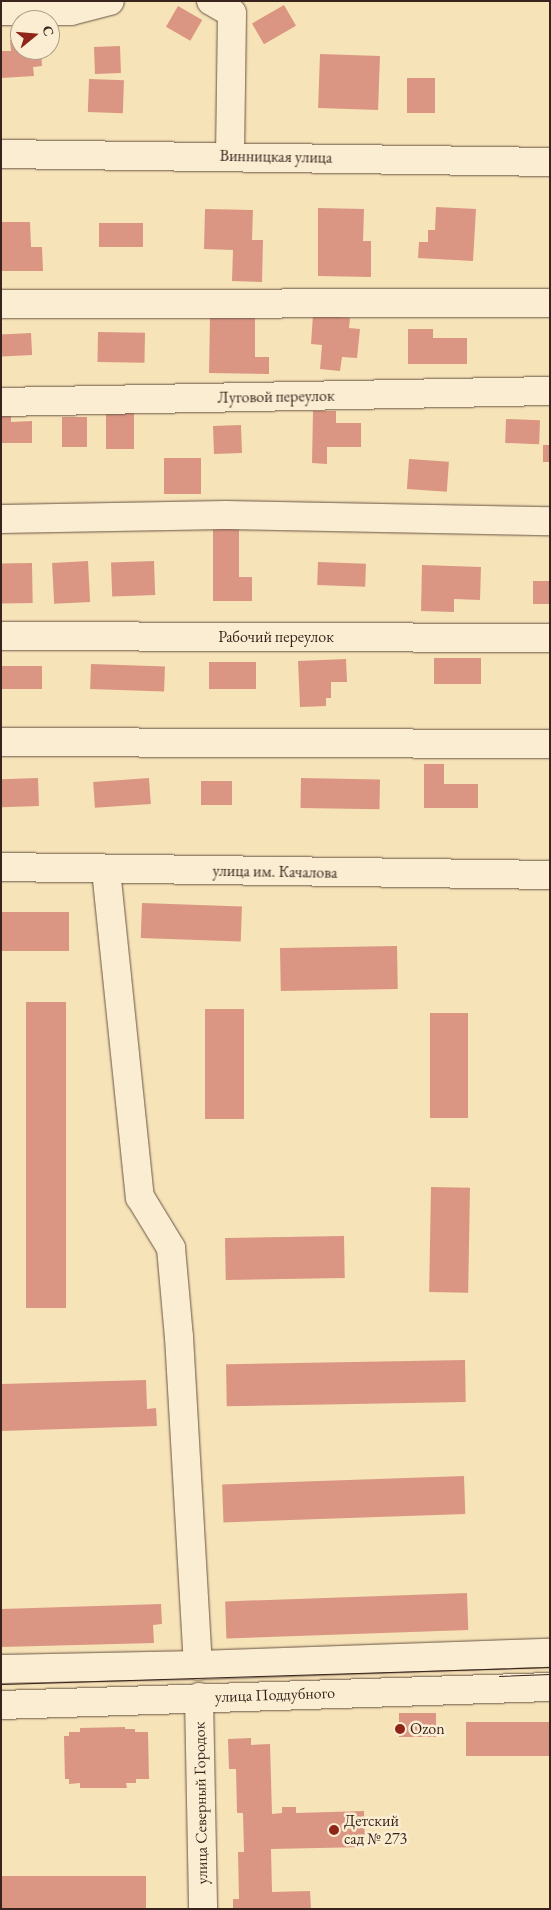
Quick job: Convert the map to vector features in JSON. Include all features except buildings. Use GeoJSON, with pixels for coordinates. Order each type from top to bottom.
{"type":"FeatureCollection","features":[{"type":"Feature","properties":{"kind":"street"},"geometry":{"type":"LineString","coordinates":[[1,11],[71,11],[110,1]]}},
{"type":"Feature","properties":{"kind":"street"},"geometry":{"type":"LineString","coordinates":[[211,1],[232,13],[230,157]]}},
{"type":"Feature","properties":{"kind":"street","name":"Винницкая улица"},"geometry":{"type":"LineString","coordinates":[[1,154],[550,162]]}},
{"type":"Feature","properties":{"kind":"street"},"geometry":{"type":"LineString","coordinates":[[1,304],[550,302]]}},
{"type":"Feature","properties":{"kind":"street","name":"Луговой переулок"},"geometry":{"type":"LineString","coordinates":[[1,402],[550,391]]}},
{"type":"Feature","properties":{"kind":"street"},"geometry":{"type":"LineString","coordinates":[[1,519],[226,515],[550,521]]}},
{"type":"Feature","properties":{"kind":"street","name":"Рабочий переулок"},"geometry":{"type":"LineString","coordinates":[[1,636],[550,638]]}},
{"type":"Feature","properties":{"kind":"street"},"geometry":{"type":"LineString","coordinates":[[1,742],[550,744]]}},
{"type":"Feature","properties":{"kind":"street","name":"улица им. Качалова"},"geometry":{"type":"LineString","coordinates":[[1,867],[550,876]]}},
{"type":"Feature","properties":{"kind":"street"},"geometry":{"type":"LineString","coordinates":[[106,870],[140,1198],[171,1248],[180,1337],[198,1666]]}},
{"type":"Feature","properties":{"kind":"street","name":"улица Поддубного"},"geometry":{"type":"LineString","coordinates":[[1,1669],[198,1666],[550,1654]]}},
{"type":"Feature","properties":{"kind":"street","name":"улица Поддубного"},"geometry":{"type":"LineString","coordinates":[[1,1705],[199,1697],[550,1687]]}},
{"type":"Feature","properties":{"kind":"street","name":"улица Северный Городок"},"geometry":{"type":"LineString","coordinates":[[199,1697],[203,1909]]}},
{"type":"Feature","properties":{"kind":"tram line"},"geometry":{"type":"LineString","coordinates":[[1,1684],[550,1667]]}},
{"type":"Feature","properties":{"kind":"tram line"},"geometry":{"type":"LineString","coordinates":[[499,1676],[550,1674]]}},
{"type":"Feature","properties":{"kind":"place","name":"Ozon"},"geometry":{"type":"Point","coordinates":[400,1729]}},
{"type":"Feature","properties":{"kind":"place","name":"Детский сад № 273"},"geometry":{"type":"Point","coordinates":[334,1830]}}]}
